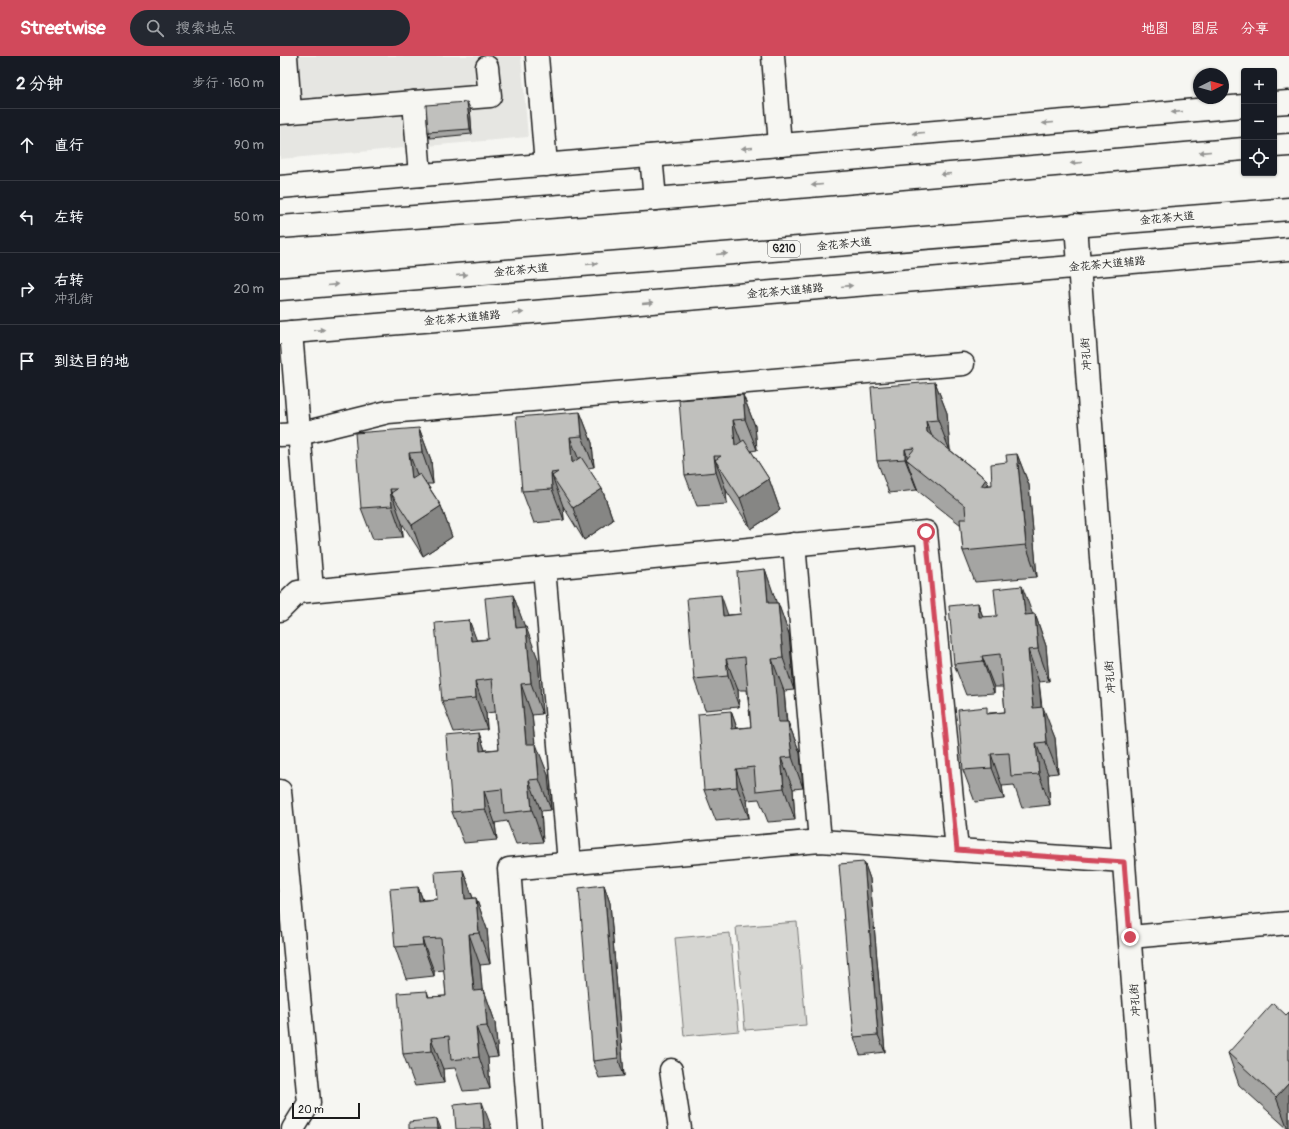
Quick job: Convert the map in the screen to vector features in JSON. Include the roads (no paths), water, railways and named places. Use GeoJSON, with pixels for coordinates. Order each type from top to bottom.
{"type":"FeatureCollection","features":[{"type":"Feature","properties":{"kind":"main road"},"geometry":{"type":"LineString","coordinates":[[286,56],[285,113],[490,96],[487,67]]}},
{"type":"Feature","properties":{"kind":"main road"},"geometry":{"type":"LineString","coordinates":[[537,56],[546,165]]}},
{"type":"Feature","properties":{"kind":"main road"},"geometry":{"type":"LineString","coordinates":[[773,56],[780,145]]}},
{"type":"Feature","properties":{"kind":"main road"},"geometry":{"type":"LineString","coordinates":[[414,102],[420,176]]}},
{"type":"Feature","properties":{"kind":"main road"},"geometry":{"type":"LineString","coordinates":[[1277,103],[1289,102]]}},
{"type":"Feature","properties":{"kind":"main road"},"geometry":{"type":"LineString","coordinates":[[280,187],[1241,106]]}},
{"type":"Feature","properties":{"kind":"main road"},"geometry":{"type":"LineString","coordinates":[[1277,146],[1289,145]]}},
{"type":"Feature","properties":{"kind":"main road"},"geometry":{"type":"LineString","coordinates":[[280,227],[655,199],[1241,149]]}},
{"type":"Feature","properties":{"kind":"main road"},"geometry":{"type":"LineString","coordinates":[[651,156],[655,199]]}},
{"type":"Feature","properties":{"kind":"main road","name":"金花茶大道"},"geometry":{"type":"LineString","coordinates":[[280,289],[1289,209]]}},
{"type":"Feature","properties":{"kind":"main road","name":"冲孔街"},"geometry":{"type":"LineString","coordinates":[[1076,225],[1144,1129]]}},
{"type":"Feature","properties":{"kind":"main road","name":"金花茶大道辅路"},"geometry":{"type":"LineString","coordinates":[[286,333],[1289,249]]}},
{"type":"Feature","properties":{"kind":"main road"},"geometry":{"type":"LineString","coordinates":[[286,333],[290,434],[312,590]]}},
{"type":"Feature","properties":{"kind":"main road"},"geometry":{"type":"LineString","coordinates":[[290,434],[388,412],[963,364]]}},
{"type":"Feature","properties":{"kind":"main road"},"geometry":{"type":"LineString","coordinates":[[280,610],[298,592],[312,590],[926,532],[957,850]]}},
{"type":"Feature","properties":{"kind":"main road"},"geometry":{"type":"LineString","coordinates":[[794,544],[820,841]]}},
{"type":"Feature","properties":{"kind":"main road"},"geometry":{"type":"LineString","coordinates":[[544,568],[569,863]]}},
{"type":"Feature","properties":{"kind":"main road"},"geometry":{"type":"LineString","coordinates":[[280,791],[308,1103],[293,1129]]}},
{"type":"Feature","properties":{"kind":"main road"},"geometry":{"type":"LineString","coordinates":[[530,1129],[509,869],[820,841],[1124,862]]}},
{"type":"Feature","properties":{"kind":"main road"},"geometry":{"type":"LineString","coordinates":[[1130,937],[1289,923]]}},
{"type":"Feature","properties":{"kind":"main road"},"geometry":{"type":"LineString","coordinates":[[671,1070],[680,1129]]}}]}
